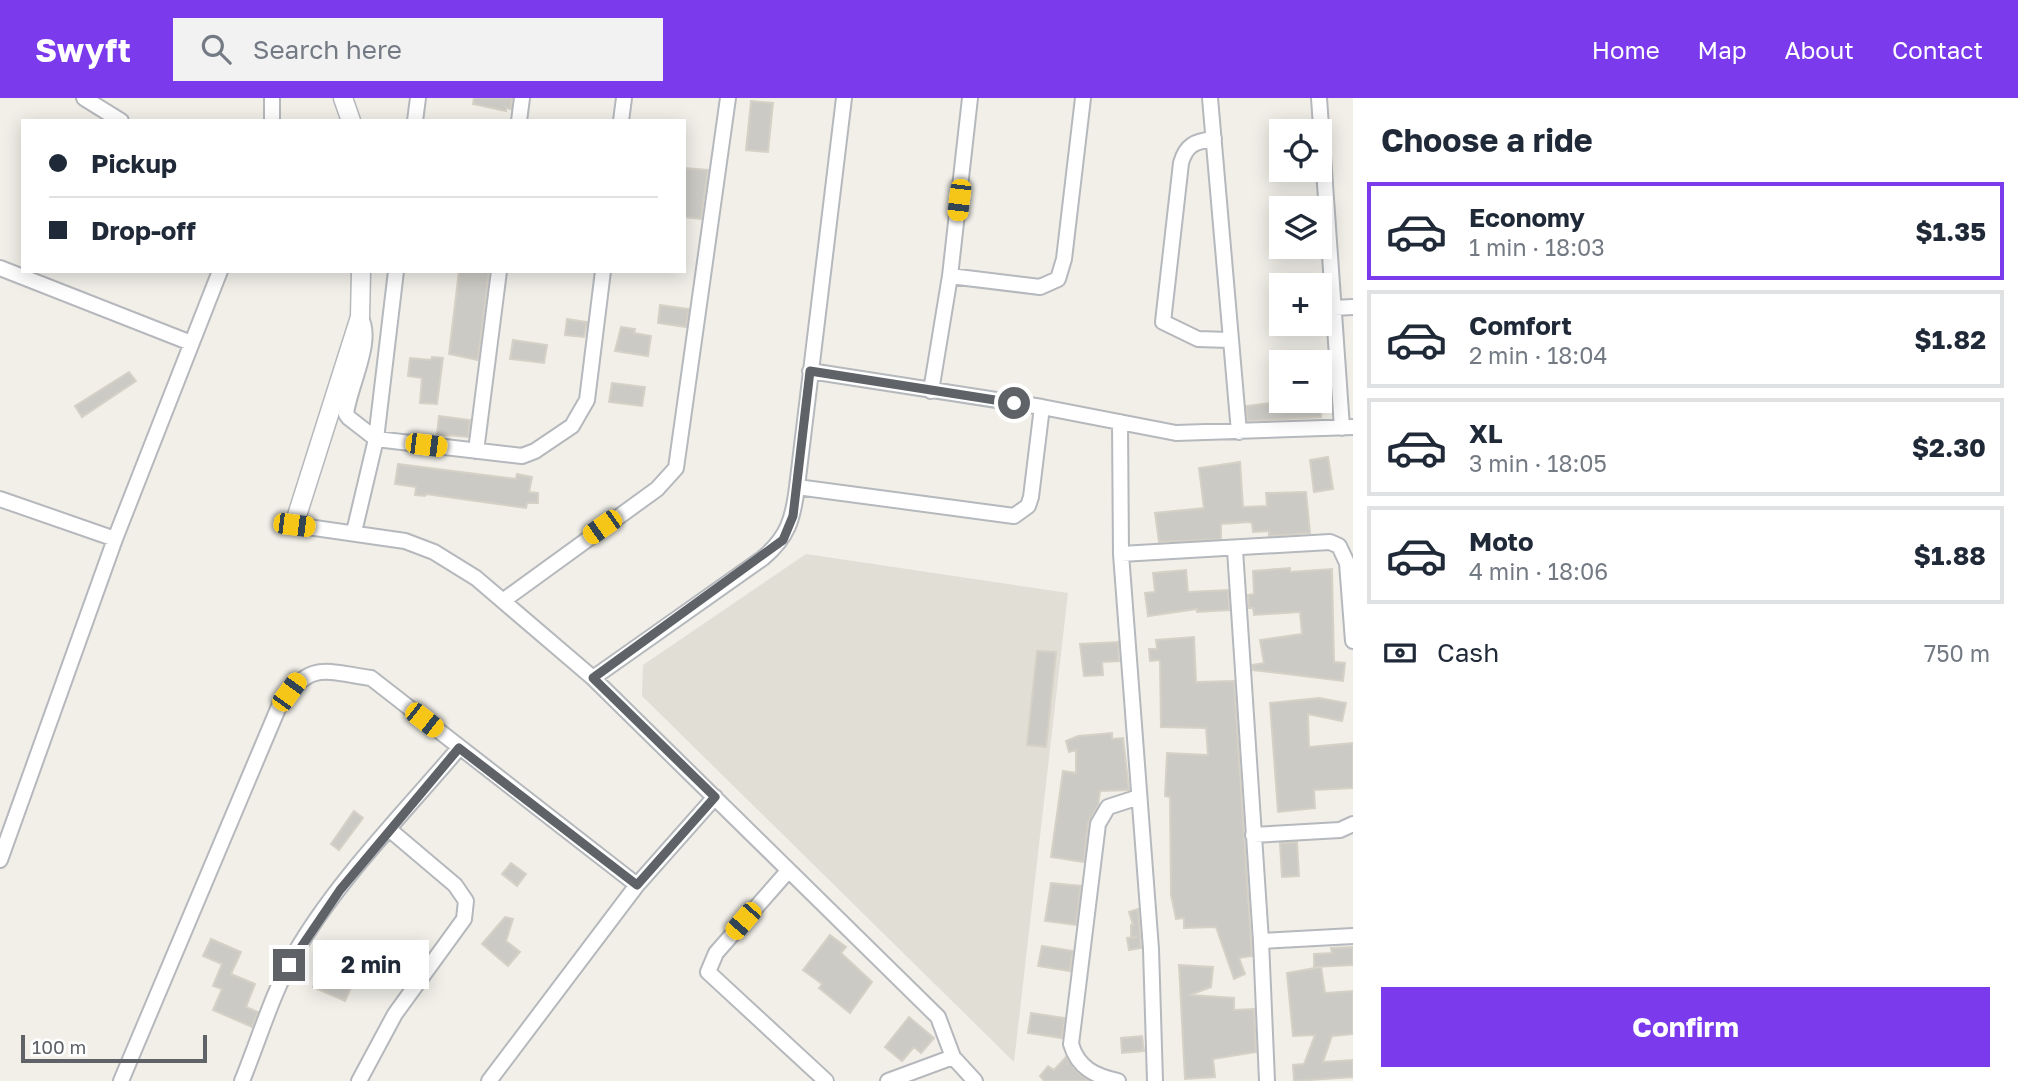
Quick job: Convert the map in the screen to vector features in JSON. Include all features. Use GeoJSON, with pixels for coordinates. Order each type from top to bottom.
{"type":"FeatureCollection","features":[{"type":"Feature","properties":{"kind":"street"},"geometry":{"type":"LineString","coordinates":[[84,98],[118,119]]}},
{"type":"Feature","properties":{"kind":"street"},"geometry":{"type":"LineString","coordinates":[[272,98],[272,119]]}},
{"type":"Feature","properties":{"kind":"street"},"geometry":{"type":"LineString","coordinates":[[343,98],[350,119]]}},
{"type":"Feature","properties":{"kind":"street"},"geometry":{"type":"LineString","coordinates":[[415,119],[418,98]]}},
{"type":"Feature","properties":{"kind":"street"},"geometry":{"type":"LineString","coordinates":[[519,119],[522,98]]}},
{"type":"Feature","properties":{"kind":"street"},"geometry":{"type":"LineString","coordinates":[[621,119],[624,98]]}},
{"type":"Feature","properties":{"kind":"street"},"geometry":{"type":"LineString","coordinates":[[504,600],[657,488],[676,468],[728,98]]}},
{"type":"Feature","properties":{"kind":"street"},"geometry":{"type":"LineString","coordinates":[[593,678],[775,548],[789,529],[797,487],[844,98]]}},
{"type":"Feature","properties":{"kind":"street"},"geometry":{"type":"LineString","coordinates":[[931,391],[950,276],[970,98]]}},
{"type":"Feature","properties":{"kind":"street"},"geometry":{"type":"LineString","coordinates":[[950,276],[1040,287],[1058,279],[1064,259],[1083,98]]}},
{"type":"Feature","properties":{"kind":"street"},"geometry":{"type":"LineString","coordinates":[[1210,98],[1239,432]]}},
{"type":"Feature","properties":{"kind":"street"},"geometry":{"type":"LineString","coordinates":[[810,371],[1042,407],[1176,433],[1348,427],[1333,308],[1319,98]]}},
{"type":"Feature","properties":{"kind":"street"},"geometry":{"type":"LineString","coordinates":[[1214,139],[1190,145],[1181,163],[1163,322],[1198,340],[1229,340]]}},
{"type":"Feature","properties":{"kind":"street"},"geometry":{"type":"LineString","coordinates":[[0,268],[191,343]]}},
{"type":"Feature","properties":{"kind":"street"},"geometry":{"type":"LineString","coordinates":[[0,860],[116,539],[219,273]]}},
{"type":"Feature","properties":{"kind":"street"},"geometry":{"type":"LineString","coordinates":[[361,273],[359,317],[294,525],[405,541],[434,552],[504,600],[593,678],[938,1017],[953,1057],[975,1081]]}},
{"type":"Feature","properties":{"kind":"street"},"geometry":{"type":"LineString","coordinates":[[354,532],[376,439],[396,273]]}},
{"type":"Feature","properties":{"kind":"street"},"geometry":{"type":"LineString","coordinates":[[476,451],[499,273]]}},
{"type":"Feature","properties":{"kind":"street"},"geometry":{"type":"LineString","coordinates":[[359,317],[364,323],[365,339],[346,414],[376,439],[516,456],[529,454],[563,434],[579,419],[587,400],[603,273]]}},
{"type":"Feature","properties":{"kind":"street"},"geometry":{"type":"LineString","coordinates":[[1333,308],[1353,307]]}},
{"type":"Feature","properties":{"kind":"street"},"geometry":{"type":"LineString","coordinates":[[797,487],[1014,516],[1028,506],[1031,497],[1042,407]]}},
{"type":"Feature","properties":{"kind":"street"},"geometry":{"type":"LineString","coordinates":[[1120,422],[1121,554],[1151,949],[1153,1081]]}},
{"type":"Feature","properties":{"kind":"street"},"geometry":{"type":"LineString","coordinates":[[0,499],[116,539]]}},
{"type":"Feature","properties":{"kind":"street"},"geometry":{"type":"LineString","coordinates":[[1121,554],[1236,550],[1319,542],[1339,546],[1347,563],[1353,641]]}},
{"type":"Feature","properties":{"kind":"street"},"geometry":{"type":"LineString","coordinates":[[1236,550],[1262,941],[1267,1081]]}},
{"type":"Feature","properties":{"kind":"street"},"geometry":{"type":"LineString","coordinates":[[121,1081],[280,704],[298,679],[323,671],[371,678],[637,885]]}},
{"type":"Feature","properties":{"kind":"street"},"geometry":{"type":"LineString","coordinates":[[242,1081],[296,951],[340,890],[459,748]]}},
{"type":"Feature","properties":{"kind":"street"},"geometry":{"type":"LineString","coordinates":[[489,1081],[637,885],[715,797]]}},
{"type":"Feature","properties":{"kind":"street"},"geometry":{"type":"LineString","coordinates":[[1118,1081],[1100,1077],[1086,1069],[1075,1058],[1070,1044],[1098,824],[1108,807],[1139,797]]}},
{"type":"Feature","properties":{"kind":"street"},"geometry":{"type":"LineString","coordinates":[[1253,835],[1340,830],[1353,824]]}},
{"type":"Feature","properties":{"kind":"street"},"geometry":{"type":"LineString","coordinates":[[359,1081],[395,1014],[464,919],[466,901],[455,886],[390,830]]}},
{"type":"Feature","properties":{"kind":"street"},"geometry":{"type":"LineString","coordinates":[[788,871],[716,953],[709,972],[825,1081]]}},
{"type":"Feature","properties":{"kind":"street"},"geometry":{"type":"LineString","coordinates":[[1262,941],[1353,936]]}},
{"type":"Feature","properties":{"kind":"street"},"geometry":{"type":"LineString","coordinates":[[888,1081],[953,1057]]}},
{"type":"Feature","properties":{"kind":"shaded area"},"geometry":{"type":"Polygon","coordinates":[[[806,554],[1068,593],[1014,1062],[642,696],[643,665],[806,554]]]}},
{"type":"Feature","properties":{"kind":"building"},"geometry":{"type":"Polygon","coordinates":[[[474,98],[512,98],[511,109],[506,108],[506,111],[473,104],[474,98]]]}},
{"type":"Feature","properties":{"kind":"building"},"geometry":{"type":"Polygon","coordinates":[[[751,101],[773,103],[768,152],[746,150],[751,101]]]}},
{"type":"Feature","properties":{"kind":"building"},"geometry":{"type":"Polygon","coordinates":[[[686,168],[708,170],[701,219],[686,217],[686,168]]]}},
{"type":"Feature","properties":{"kind":"building"},"geometry":{"type":"Polygon","coordinates":[[[459,273],[489,273],[478,360],[449,354],[459,273]]]}},
{"type":"Feature","properties":{"kind":"building"},"geometry":{"type":"Polygon","coordinates":[[[660,305],[689,309],[686,327],[658,323],[660,305]]]}},
{"type":"Feature","properties":{"kind":"building"},"geometry":{"type":"Polygon","coordinates":[[[567,319],[587,322],[584,337],[565,335],[567,319]]]}},
{"type":"Feature","properties":{"kind":"building"},"geometry":{"type":"Polygon","coordinates":[[[621,327],[635,329],[634,333],[651,336],[648,356],[615,351],[621,327]]]}},
{"type":"Feature","properties":{"kind":"building"},"geometry":{"type":"Polygon","coordinates":[[[513,340],[547,345],[544,363],[510,359],[513,340]]]}},
{"type":"Feature","properties":{"kind":"building"},"geometry":{"type":"Polygon","coordinates":[[[432,357],[443,358],[437,404],[420,403],[422,378],[408,376],[410,358],[431,360],[432,357]]]}},
{"type":"Feature","properties":{"kind":"building"},"geometry":{"type":"Polygon","coordinates":[[[129,372],[136,381],[82,417],[75,406],[129,372]]]}},
{"type":"Feature","properties":{"kind":"building"},"geometry":{"type":"Polygon","coordinates":[[[612,383],[645,387],[642,406],[609,402],[612,383]]]}},
{"type":"Feature","properties":{"kind":"building"},"geometry":{"type":"Polygon","coordinates":[[[1269,403],[1269,413],[1321,413],[1321,417],[1248,421],[1246,406],[1269,403]]]}},
{"type":"Feature","properties":{"kind":"building"},"geometry":{"type":"Polygon","coordinates":[[[439,416],[470,420],[468,437],[437,434],[439,416]]]}},
{"type":"Feature","properties":{"kind":"building"},"geometry":{"type":"Polygon","coordinates":[[[1328,457],[1333,489],[1314,492],[1310,460],[1328,457]]]}},
{"type":"Feature","properties":{"kind":"building"},"geometry":{"type":"Polygon","coordinates":[[[1240,462],[1243,507],[1267,506],[1266,493],[1306,492],[1310,533],[1269,536],[1269,531],[1253,532],[1252,523],[1249,522],[1221,524],[1221,539],[1159,542],[1155,513],[1204,508],[1199,468],[1240,462]]]}},
{"type":"Feature","properties":{"kind":"building"},"geometry":{"type":"Polygon","coordinates":[[[398,464],[516,479],[517,474],[532,477],[529,492],[538,493],[538,503],[527,503],[526,508],[426,494],[415,495],[416,487],[395,484],[398,464]]]}},
{"type":"Feature","properties":{"kind":"building"},"geometry":{"type":"Polygon","coordinates":[[[1290,568],[1290,572],[1332,569],[1334,662],[1345,663],[1343,681],[1253,670],[1252,665],[1264,663],[1260,640],[1302,634],[1300,612],[1254,615],[1253,608],[1249,608],[1248,595],[1254,594],[1253,571],[1290,568]]]}},
{"type":"Feature","properties":{"kind":"building"},"geometry":{"type":"Polygon","coordinates":[[[1186,570],[1188,592],[1228,590],[1229,610],[1197,612],[1197,609],[1148,616],[1145,593],[1155,592],[1153,573],[1186,570]]]}},
{"type":"Feature","properties":{"kind":"building"},"geometry":{"type":"Polygon","coordinates":[[[1194,637],[1196,682],[1234,681],[1252,956],[1239,958],[1245,974],[1234,979],[1216,927],[1184,928],[1184,918],[1176,919],[1171,895],[1170,797],[1165,796],[1167,753],[1208,755],[1206,728],[1161,727],[1160,660],[1150,661],[1149,649],[1157,649],[1156,640],[1194,637]]]}},
{"type":"Feature","properties":{"kind":"building"},"geometry":{"type":"Polygon","coordinates":[[[1118,642],[1119,661],[1102,662],[1103,675],[1084,676],[1080,644],[1118,642]]]}},
{"type":"Feature","properties":{"kind":"building"},"geometry":{"type":"Polygon","coordinates":[[[1037,651],[1056,652],[1046,747],[1027,745],[1037,651]]]}},
{"type":"Feature","properties":{"kind":"building"},"geometry":{"type":"Polygon","coordinates":[[[1319,698],[1346,703],[1342,721],[1308,714],[1309,747],[1353,743],[1353,788],[1314,790],[1315,808],[1278,812],[1270,703],[1319,698]]]}},
{"type":"Feature","properties":{"kind":"building"},"geometry":{"type":"Polygon","coordinates":[[[1112,733],[1112,739],[1123,738],[1129,790],[1100,791],[1098,805],[1088,823],[1084,862],[1051,857],[1063,771],[1076,773],[1076,750],[1069,752],[1066,741],[1078,736],[1112,733]]]}},
{"type":"Feature","properties":{"kind":"building"},"geometry":{"type":"Polygon","coordinates":[[[354,811],[363,818],[339,850],[331,844],[354,811]]]}},
{"type":"Feature","properties":{"kind":"building"},"geometry":{"type":"Polygon","coordinates":[[[1297,842],[1299,876],[1282,877],[1280,843],[1297,842]]]}},
{"type":"Feature","properties":{"kind":"building"},"geometry":{"type":"Polygon","coordinates":[[[511,863],[526,874],[517,886],[502,874],[511,863]]]}},
{"type":"Feature","properties":{"kind":"building"},"geometry":{"type":"Polygon","coordinates":[[[1051,883],[1081,886],[1076,925],[1045,921],[1051,883]]]}},
{"type":"Feature","properties":{"kind":"building"},"geometry":{"type":"Polygon","coordinates":[[[1138,909],[1141,948],[1129,950],[1127,938],[1137,937],[1131,936],[1133,925],[1129,912],[1138,909]]]}},
{"type":"Feature","properties":{"kind":"building"},"geometry":{"type":"Polygon","coordinates":[[[505,917],[513,919],[506,941],[520,952],[508,966],[482,944],[505,917]]]}},
{"type":"Feature","properties":{"kind":"building"},"geometry":{"type":"Polygon","coordinates":[[[830,935],[846,947],[841,953],[872,982],[850,1013],[819,988],[822,984],[803,970],[830,935]]]}},
{"type":"Feature","properties":{"kind":"building"},"geometry":{"type":"Polygon","coordinates":[[[211,939],[241,952],[231,974],[255,984],[246,1007],[258,1012],[252,1027],[213,1010],[222,989],[213,986],[222,964],[203,956],[211,939]]]}},
{"type":"Feature","properties":{"kind":"building"},"geometry":{"type":"Polygon","coordinates":[[[1042,946],[1073,951],[1070,971],[1038,966],[1042,946]]]}},
{"type":"Feature","properties":{"kind":"building"},"geometry":{"type":"Polygon","coordinates":[[[1353,947],[1353,965],[1314,967],[1314,954],[1332,953],[1331,948],[1353,947]]]}},
{"type":"Feature","properties":{"kind":"building"},"geometry":{"type":"Polygon","coordinates":[[[1179,965],[1213,967],[1211,987],[1190,995],[1234,998],[1234,1010],[1254,1009],[1256,1052],[1213,1059],[1215,1077],[1185,1079],[1179,965]]]}},
{"type":"Feature","properties":{"kind":"building"},"geometry":{"type":"Polygon","coordinates":[[[1321,967],[1325,993],[1353,991],[1353,1034],[1332,1036],[1323,1062],[1353,1060],[1353,1077],[1294,1081],[1293,1065],[1304,1064],[1315,1035],[1293,1036],[1287,973],[1321,967]]]}},
{"type":"Feature","properties":{"kind":"building"},"geometry":{"type":"Polygon","coordinates":[[[321,969],[353,983],[345,1001],[313,987],[321,969]]]}},
{"type":"Feature","properties":{"kind":"building"},"geometry":{"type":"Polygon","coordinates":[[[1031,1013],[1065,1018],[1062,1038],[1028,1033],[1031,1013]]]}},
{"type":"Feature","properties":{"kind":"building"},"geometry":{"type":"Polygon","coordinates":[[[909,1017],[934,1038],[921,1053],[914,1047],[902,1061],[885,1047],[909,1017]]]}},
{"type":"Feature","properties":{"kind":"building"},"geometry":{"type":"Polygon","coordinates":[[[1142,1036],[1144,1051],[1122,1053],[1121,1038],[1142,1036]]]}},
{"type":"Feature","properties":{"kind":"building"},"geometry":{"type":"Polygon","coordinates":[[[1066,1057],[1076,1071],[1089,1081],[1044,1081],[1040,1076],[1048,1066],[1054,1070],[1066,1057]]]}},
{"type":"Feature","properties":{"kind":"route"},"geometry":{"type":"LineString","coordinates":[[289,965],[303,940],[340,890],[459,748],[637,885],[715,797],[593,678],[763,558],[783,540],[793,516],[810,371],[1014,403]]}}]}
